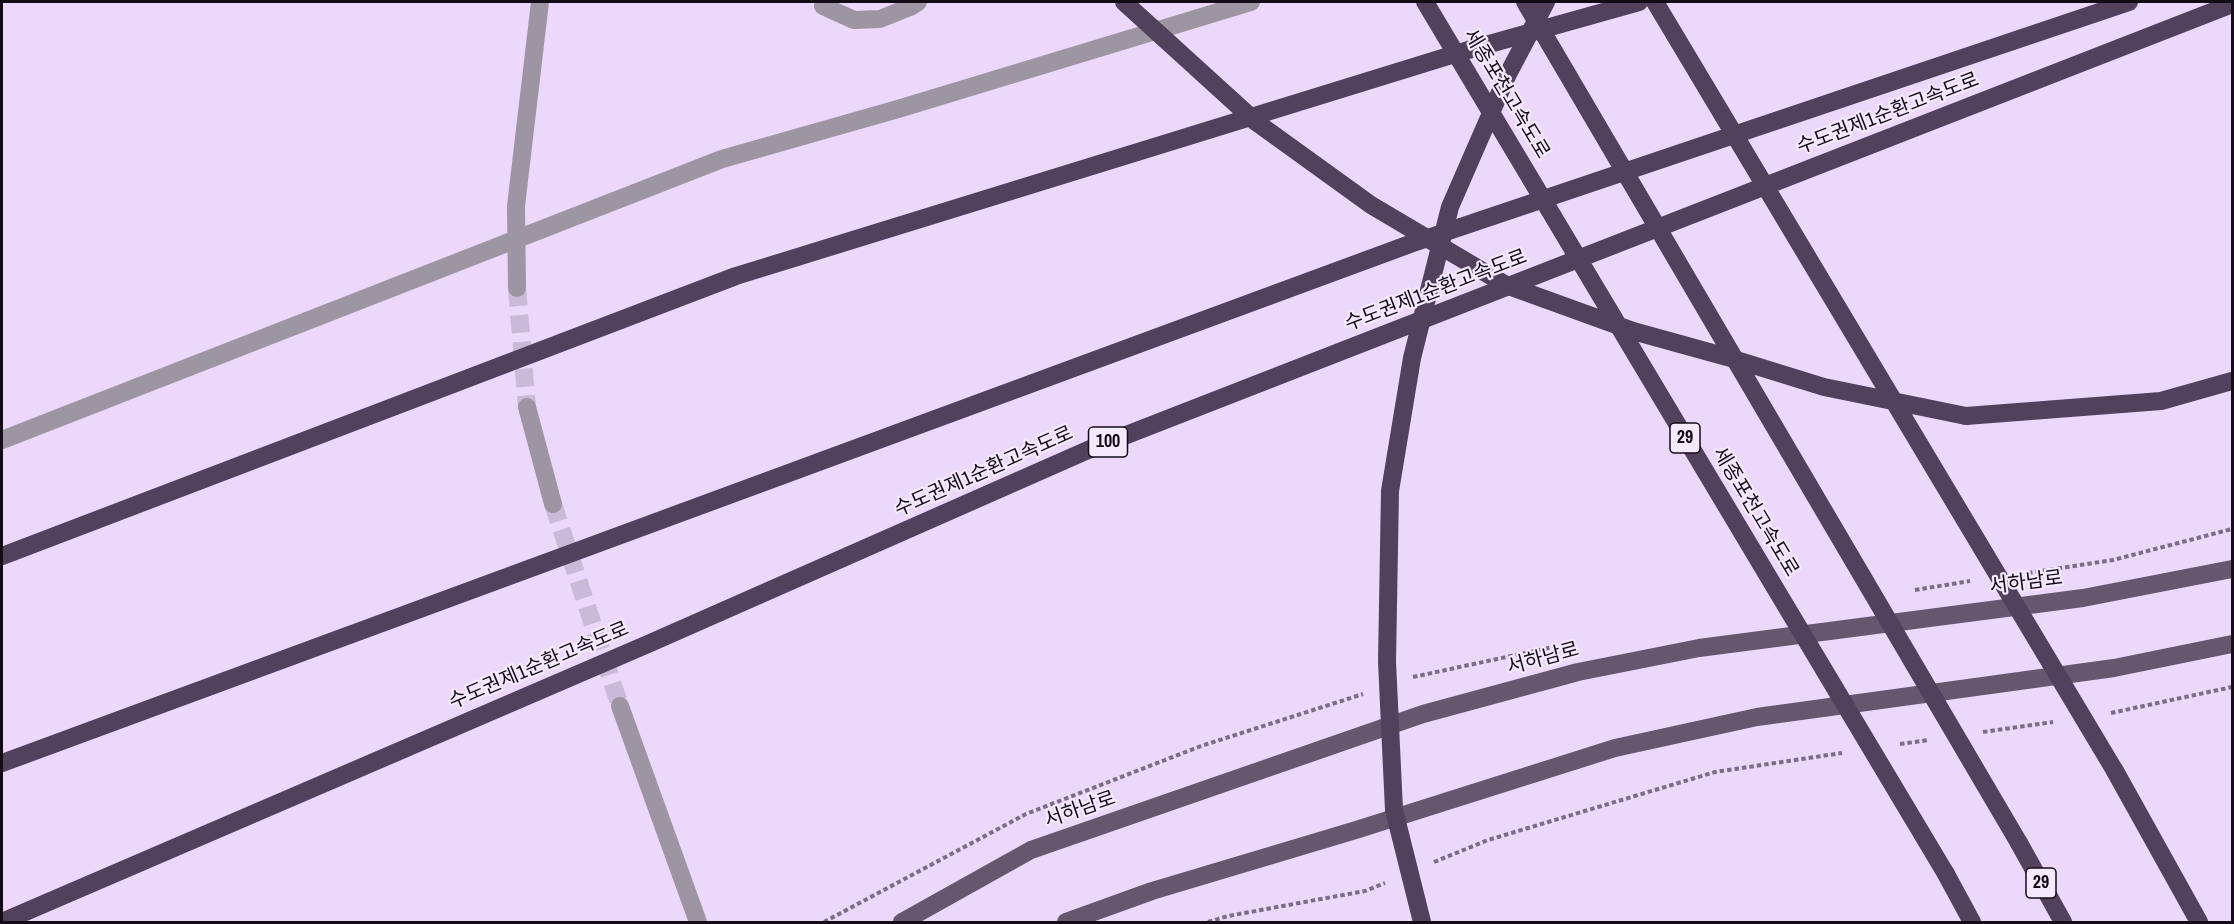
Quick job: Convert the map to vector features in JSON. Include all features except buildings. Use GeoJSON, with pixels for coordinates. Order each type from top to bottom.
{"type":"FeatureCollection","features":[{"type":"Feature","properties":{"kind":"highway"},"geometry":{"type":"LineString","coordinates":[[1124,2],[1256,122],[1371,205],[1506,285],[1633,332],[1727,357],[1824,387],[1966,416],[2161,401],[2232,381]]}},
{"type":"Feature","properties":{"kind":"highway","name":"세종포천고속도로"},"geometry":{"type":"LineString","coordinates":[[1425,2],[1946,874],[1972,922]]}},
{"type":"Feature","properties":{"kind":"highway","name":"29"},"geometry":{"type":"LineString","coordinates":[[1525,2],[2019,843],[2063,922]]}},
{"type":"Feature","properties":{"kind":"highway"},"geometry":{"type":"LineString","coordinates":[[1422,922],[1394,810],[1387,662],[1389,491],[1412,358],[1450,207],[1508,74],[1546,2]]}},
{"type":"Feature","properties":{"kind":"highway"},"geometry":{"type":"LineString","coordinates":[[2,556],[736,276],[1468,50],[1640,2]]}},
{"type":"Feature","properties":{"kind":"highway"},"geometry":{"type":"LineString","coordinates":[[1655,2],[2115,771],[2199,922]]}},
{"type":"Feature","properties":{"kind":"highway","name":"수도권제1순환고속도로"},"geometry":{"type":"LineString","coordinates":[[2,763],[1410,244],[2129,2]]}},
{"type":"Feature","properties":{"kind":"highway","name":"수도권제1순환고속도로"},"geometry":{"type":"LineString","coordinates":[[2,922],[658,639],[1088,450],[2232,4]]}},
{"type":"Feature","properties":{"kind":"main road","name":"서하남로"},"geometry":{"type":"LineString","coordinates":[[902,922],[1031,850],[1423,714],[1578,672],[1699,648],[2083,598],[2232,568]]}},
{"type":"Feature","properties":{"kind":"main road"},"geometry":{"type":"LineString","coordinates":[[1066,922],[1152,891],[1356,830],[1615,748],[1757,717],[2114,668],[2232,644]]}},
{"type":"Feature","properties":{"kind":"lane"},"geometry":{"type":"LineString","coordinates":[[517,288],[516,206],[540,2]]}},
{"type":"Feature","properties":{"kind":"lane"},"geometry":{"type":"LineString","coordinates":[[823,6],[855,20],[871,20],[879,19],[918,2]]}},
{"type":"Feature","properties":{"kind":"lane"},"geometry":{"type":"LineString","coordinates":[[2,440],[722,159],[898,110],[1193,10],[1251,2]]}},
{"type":"Feature","properties":{"kind":"lane"},"geometry":{"type":"LineString","coordinates":[[527,407],[553,504]]}},
{"type":"Feature","properties":{"kind":"lane"},"geometry":{"type":"LineString","coordinates":[[620,706],[698,922]]}},
{"type":"Feature","properties":{"kind":"path"},"geometry":{"type":"LineString","coordinates":[[2100,715],[2232,687]]}},
{"type":"Feature","properties":{"kind":"path"},"geometry":{"type":"LineString","coordinates":[[1971,734],[2065,720]]}},
{"type":"Feature","properties":{"kind":"path"},"geometry":{"type":"LineString","coordinates":[[1890,746],[1936,739]]}},
{"type":"Feature","properties":{"kind":"path"},"geometry":{"type":"LineString","coordinates":[[1426,866],[1488,840],[1715,772],[1843,753]]}},
{"type":"Feature","properties":{"kind":"path"},"geometry":{"type":"LineString","coordinates":[[1208,922],[1228,916],[1365,891],[1386,883]]}},
{"type":"Feature","properties":{"kind":"tunnel"},"geometry":{"type":"LineString","coordinates":[[517,288],[527,407]]}},
{"type":"Feature","properties":{"kind":"tunnel"},"geometry":{"type":"LineString","coordinates":[[553,504],[620,706]]}}]}
